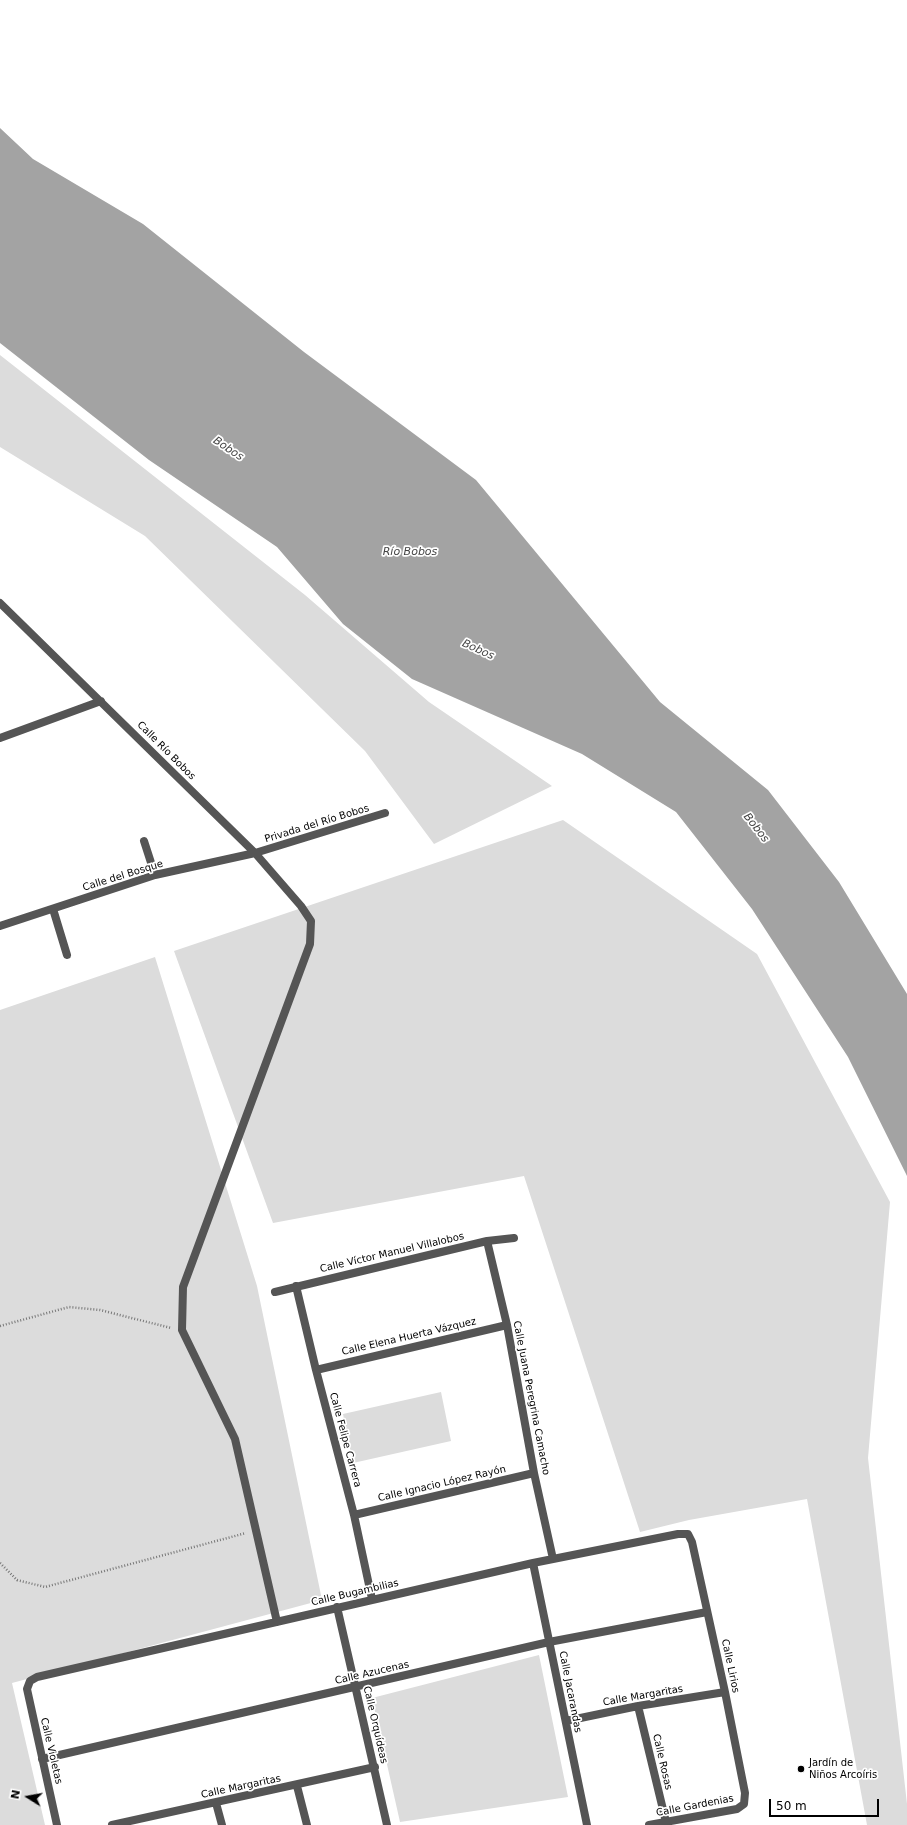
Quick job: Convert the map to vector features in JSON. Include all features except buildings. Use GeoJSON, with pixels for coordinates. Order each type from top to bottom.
{"type":"FeatureCollection","features":[{"type":"Feature","properties":{"kind":"street","name":"Calle Río Bobos"},"geometry":{"type":"LineString","coordinates":[[0,603],[255,853],[301,906],[311,921],[310,944],[182,1287],[182,1330]]}},
{"type":"Feature","properties":{"kind":"street"},"geometry":{"type":"LineString","coordinates":[[0,738],[101,701]]}},
{"type":"Feature","properties":{"kind":"street","name":"Privada del Río Bobos"},"geometry":{"type":"LineString","coordinates":[[255,853],[385,814]]}},
{"type":"Feature","properties":{"kind":"street"},"geometry":{"type":"LineString","coordinates":[[144,841],[155,876]]}},
{"type":"Feature","properties":{"kind":"street","name":"Calle del Bosque"},"geometry":{"type":"LineString","coordinates":[[0,926],[155,876],[255,853]]}},
{"type":"Feature","properties":{"kind":"street"},"geometry":{"type":"LineString","coordinates":[[53,909],[67,955]]}},
{"type":"Feature","properties":{"kind":"street","name":"Calle Víctor Manuel Villalobos"},"geometry":{"type":"LineString","coordinates":[[275,1292],[487,1241],[514,1238]]}},
{"type":"Feature","properties":{"kind":"street","name":"Calle Juana Peregrina Camacho"},"geometry":{"type":"LineString","coordinates":[[487,1241],[507,1325],[534,1473],[553,1559]]}},
{"type":"Feature","properties":{"kind":"street","name":"Calle Felipe Carrera"},"geometry":{"type":"LineString","coordinates":[[296,1286],[316,1370],[354,1515],[372,1599]]}},
{"type":"Feature","properties":{"kind":"street","name":"Calle Elena Huerta Vázquez"},"geometry":{"type":"LineString","coordinates":[[316,1370],[507,1325]]}},
{"type":"Feature","properties":{"kind":"street"},"geometry":{"type":"LineString","coordinates":[[182,1330],[235,1439],[277,1622]]}},
{"type":"Feature","properties":{"kind":"street","name":"Calle Ignacio López Rayón"},"geometry":{"type":"LineString","coordinates":[[354,1515],[534,1473]]}},
{"type":"Feature","properties":{"kind":"street","name":"Calle Bugambilias"},"geometry":{"type":"LineString","coordinates":[[30,1681],[37,1677],[533,1563],[678,1534],[688,1534]]}},
{"type":"Feature","properties":{"kind":"street","name":"Calle Lirios"},"geometry":{"type":"LineString","coordinates":[[688,1534],[692,1542],[725,1692],[745,1793],[744,1804]]}},
{"type":"Feature","properties":{"kind":"street","name":"Calle Jacarandas"},"geometry":{"type":"LineString","coordinates":[[533,1563],[587,1825]]}},
{"type":"Feature","properties":{"kind":"street","name":"Calle Orquídeas"},"geometry":{"type":"LineString","coordinates":[[337,1607],[375,1767],[387,1825]]}},
{"type":"Feature","properties":{"kind":"street","name":"Calle Azucenas"},"geometry":{"type":"LineString","coordinates":[[42,1759],[550,1642],[707,1612]]}},
{"type":"Feature","properties":{"kind":"street","name":"Calle Violetas"},"geometry":{"type":"LineString","coordinates":[[30,1681],[27,1689],[57,1825]]}},
{"type":"Feature","properties":{"kind":"street","name":"Calle Margaritas"},"geometry":{"type":"LineString","coordinates":[[566,1722],[638,1706],[725,1692]]}},
{"type":"Feature","properties":{"kind":"street","name":"Calle Rosas"},"geometry":{"type":"LineString","coordinates":[[638,1706],[666,1822]]}},
{"type":"Feature","properties":{"kind":"street","name":"Calle Margaritas"},"geometry":{"type":"LineString","coordinates":[[112,1825],[138,1822],[375,1767]]}},
{"type":"Feature","properties":{"kind":"street"},"geometry":{"type":"LineString","coordinates":[[297,1786],[307,1825]]}},
{"type":"Feature","properties":{"kind":"street"},"geometry":{"type":"LineString","coordinates":[[216,1803],[222,1825]]}},
{"type":"Feature","properties":{"kind":"street","name":"Calle Gardenias"},"geometry":{"type":"LineString","coordinates":[[649,1825],[737,1809],[744,1804]]}},
{"type":"Feature","properties":{"kind":"path"},"geometry":{"type":"LineString","coordinates":[[0,1326],[69,1307],[100,1310],[182,1330]]}},
{"type":"Feature","properties":{"kind":"path"},"geometry":{"type":"LineString","coordinates":[[0,1563],[17,1580],[45,1587],[256,1531]]}},
{"type":"Feature","properties":{"kind":"shaded area"},"geometry":{"type":"Polygon","coordinates":[[[0,355],[305,595],[429,702],[552,786],[434,844],[365,751],[145,536],[0,447],[0,355]]]}},
{"type":"Feature","properties":{"kind":"shaded area"},"geometry":{"type":"Polygon","coordinates":[[[563,820],[757,954],[890,1202],[868,1458],[907,1804],[907,1825],[867,1825],[807,1499],[689,1520],[640,1532],[524,1176],[273,1223],[174,951],[563,820]]]}},
{"type":"Feature","properties":{"kind":"shaded area"},"geometry":{"type":"Polygon","coordinates":[[[155,957],[257,1286],[322,1600],[12,1683],[45,1825],[0,1825],[0,1010],[155,957]]]}},
{"type":"Feature","properties":{"kind":"shaded area"},"geometry":{"type":"Polygon","coordinates":[[[441,1392],[451,1441],[353,1463],[343,1414],[441,1392]]]}},
{"type":"Feature","properties":{"kind":"shaded area"},"geometry":{"type":"Polygon","coordinates":[[[539,1655],[568,1797],[400,1822],[372,1698],[539,1655]]]}},
{"type":"Feature","properties":{"kind":"water","name":"Río Bobos"},"geometry":{"type":"Polygon","coordinates":[[[0,128],[33,159],[143,224],[304,352],[476,480],[660,702],[768,790],[839,882],[907,994],[907,1176],[848,1057],[752,909],[676,812],[582,754],[412,679],[343,624],[277,547],[149,460],[0,343],[0,128]]]}},
{"type":"Feature","properties":{"kind":"place","name":"Jardín de Niños Arcoíris"},"geometry":{"type":"Point","coordinates":[801,1769]}},
{"type":"Feature","properties":{"kind":"water label","name":"Bobos"},"geometry":{"type":"Point","coordinates":[228,449]}},
{"type":"Feature","properties":{"kind":"water label","name":"Bobos"},"geometry":{"type":"Point","coordinates":[478,650]}},
{"type":"Feature","properties":{"kind":"water label","name":"Bobos"},"geometry":{"type":"Point","coordinates":[756,828]}}]}
